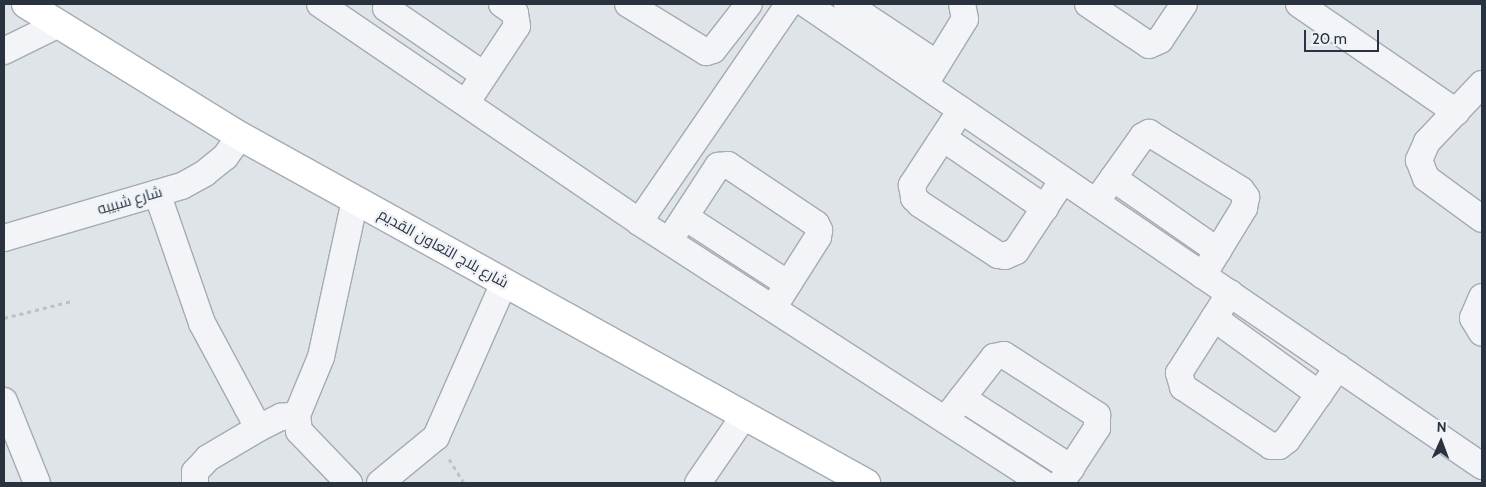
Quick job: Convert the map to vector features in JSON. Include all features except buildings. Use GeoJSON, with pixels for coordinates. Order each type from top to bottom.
{"type":"FeatureCollection","features":[{"type":"Feature","properties":{"kind":"street","name":"شارع بلاج التعاون القديم"},"geometry":{"type":"LineString","coordinates":[[26,4],[240,136],[866,483]]}},
{"type":"Feature","properties":{"kind":"street"},"geometry":{"type":"LineString","coordinates":[[320,4],[639,222],[1043,483]]}},
{"type":"Feature","properties":{"kind":"street"},"geometry":{"type":"LineString","coordinates":[[466,103],[517,26],[515,12],[502,4]]}},
{"type":"Feature","properties":{"kind":"street"},"geometry":{"type":"LineString","coordinates":[[628,4],[706,52],[714,50],[748,4]]}},
{"type":"Feature","properties":{"kind":"street"},"geometry":{"type":"LineString","coordinates":[[639,222],[789,4]]}},
{"type":"Feature","properties":{"kind":"street"},"geometry":{"type":"LineString","coordinates":[[848,4],[931,74],[961,110],[1482,466]]}},
{"type":"Feature","properties":{"kind":"street"},"geometry":{"type":"LineString","coordinates":[[931,74],[964,19],[962,4]]}},
{"type":"Feature","properties":{"kind":"street"},"geometry":{"type":"LineString","coordinates":[[1088,4],[1149,45],[1160,40],[1184,4]]}},
{"type":"Feature","properties":{"kind":"street"},"geometry":{"type":"LineString","coordinates":[[1299,4],[1456,112]]}},
{"type":"Feature","properties":{"kind":"street"},"geometry":{"type":"LineString","coordinates":[[367,36],[387,6],[484,75]]}},
{"type":"Feature","properties":{"kind":"street"},"geometry":{"type":"LineString","coordinates":[[817,7],[931,74]]}},
{"type":"Feature","properties":{"kind":"street"},"geometry":{"type":"LineString","coordinates":[[4,51],[59,24]]}},
{"type":"Feature","properties":{"kind":"street"},"geometry":{"type":"LineString","coordinates":[[1482,84],[1421,150],[1421,169],[1426,178],[1482,219]]}},
{"type":"Feature","properties":{"kind":"street"},"geometry":{"type":"LineString","coordinates":[[961,110],[912,185],[914,198],[920,204],[998,255],[1016,250],[1063,180]]}},
{"type":"Feature","properties":{"kind":"street"},"geometry":{"type":"LineString","coordinates":[[1096,202],[1143,136],[1149,133],[1241,190],[1246,197],[1244,208],[1203,275]]}},
{"type":"Feature","properties":{"kind":"street","name":"شارع شبيبه"},"geometry":{"type":"LineString","coordinates":[[4,238],[182,186],[205,174],[225,157],[240,136]]}},
{"type":"Feature","properties":{"kind":"street"},"geometry":{"type":"LineString","coordinates":[[943,138],[1044,208]]}},
{"type":"Feature","properties":{"kind":"street"},"geometry":{"type":"LineString","coordinates":[[669,241],[718,166],[728,165],[816,224],[819,230],[818,237],[773,308]]}},
{"type":"Feature","properties":{"kind":"street"},"geometry":{"type":"LineString","coordinates":[[1113,178],[1218,250]]}},
{"type":"Feature","properties":{"kind":"street"},"geometry":{"type":"LineString","coordinates":[[157,193],[202,323],[259,428]]}},
{"type":"Feature","properties":{"kind":"street"},"geometry":{"type":"LineString","coordinates":[[349,483],[299,431],[297,415],[321,357],[356,200]]}},
{"type":"Feature","properties":{"kind":"street"},"geometry":{"type":"LineString","coordinates":[[685,217],[788,284]]}},
{"type":"Feature","properties":{"kind":"street"},"geometry":{"type":"LineString","coordinates":[[380,483],[436,437],[504,283]]}},
{"type":"Feature","properties":{"kind":"street"},"geometry":{"type":"LineString","coordinates":[[1230,294],[1179,373],[1183,387],[1271,446],[1279,446],[1287,440],[1338,367]]}},
{"type":"Feature","properties":{"kind":"street"},"geometry":{"type":"LineString","coordinates":[[1482,297],[1473,318],[1482,333]]}},
{"type":"Feature","properties":{"kind":"street"},"geometry":{"type":"LineString","coordinates":[[1214,318],[1319,394]]}},
{"type":"Feature","properties":{"kind":"street"},"geometry":{"type":"LineString","coordinates":[[946,420],[962,398],[994,357],[1004,355],[1097,415],[1098,428],[1066,476],[962,398]]}},
{"type":"Feature","properties":{"kind":"street"},"geometry":{"type":"LineString","coordinates":[[4,401],[37,483]]}},
{"type":"Feature","properties":{"kind":"street"},"geometry":{"type":"LineString","coordinates":[[196,483],[195,472],[208,458],[259,428],[282,417],[297,415]]}},
{"type":"Feature","properties":{"kind":"street"},"geometry":{"type":"LineString","coordinates":[[698,483],[744,416]]}},
{"type":"Feature","properties":{"kind":"path"},"geometry":{"type":"LineString","coordinates":[[4,318],[72,301]]}}]}
